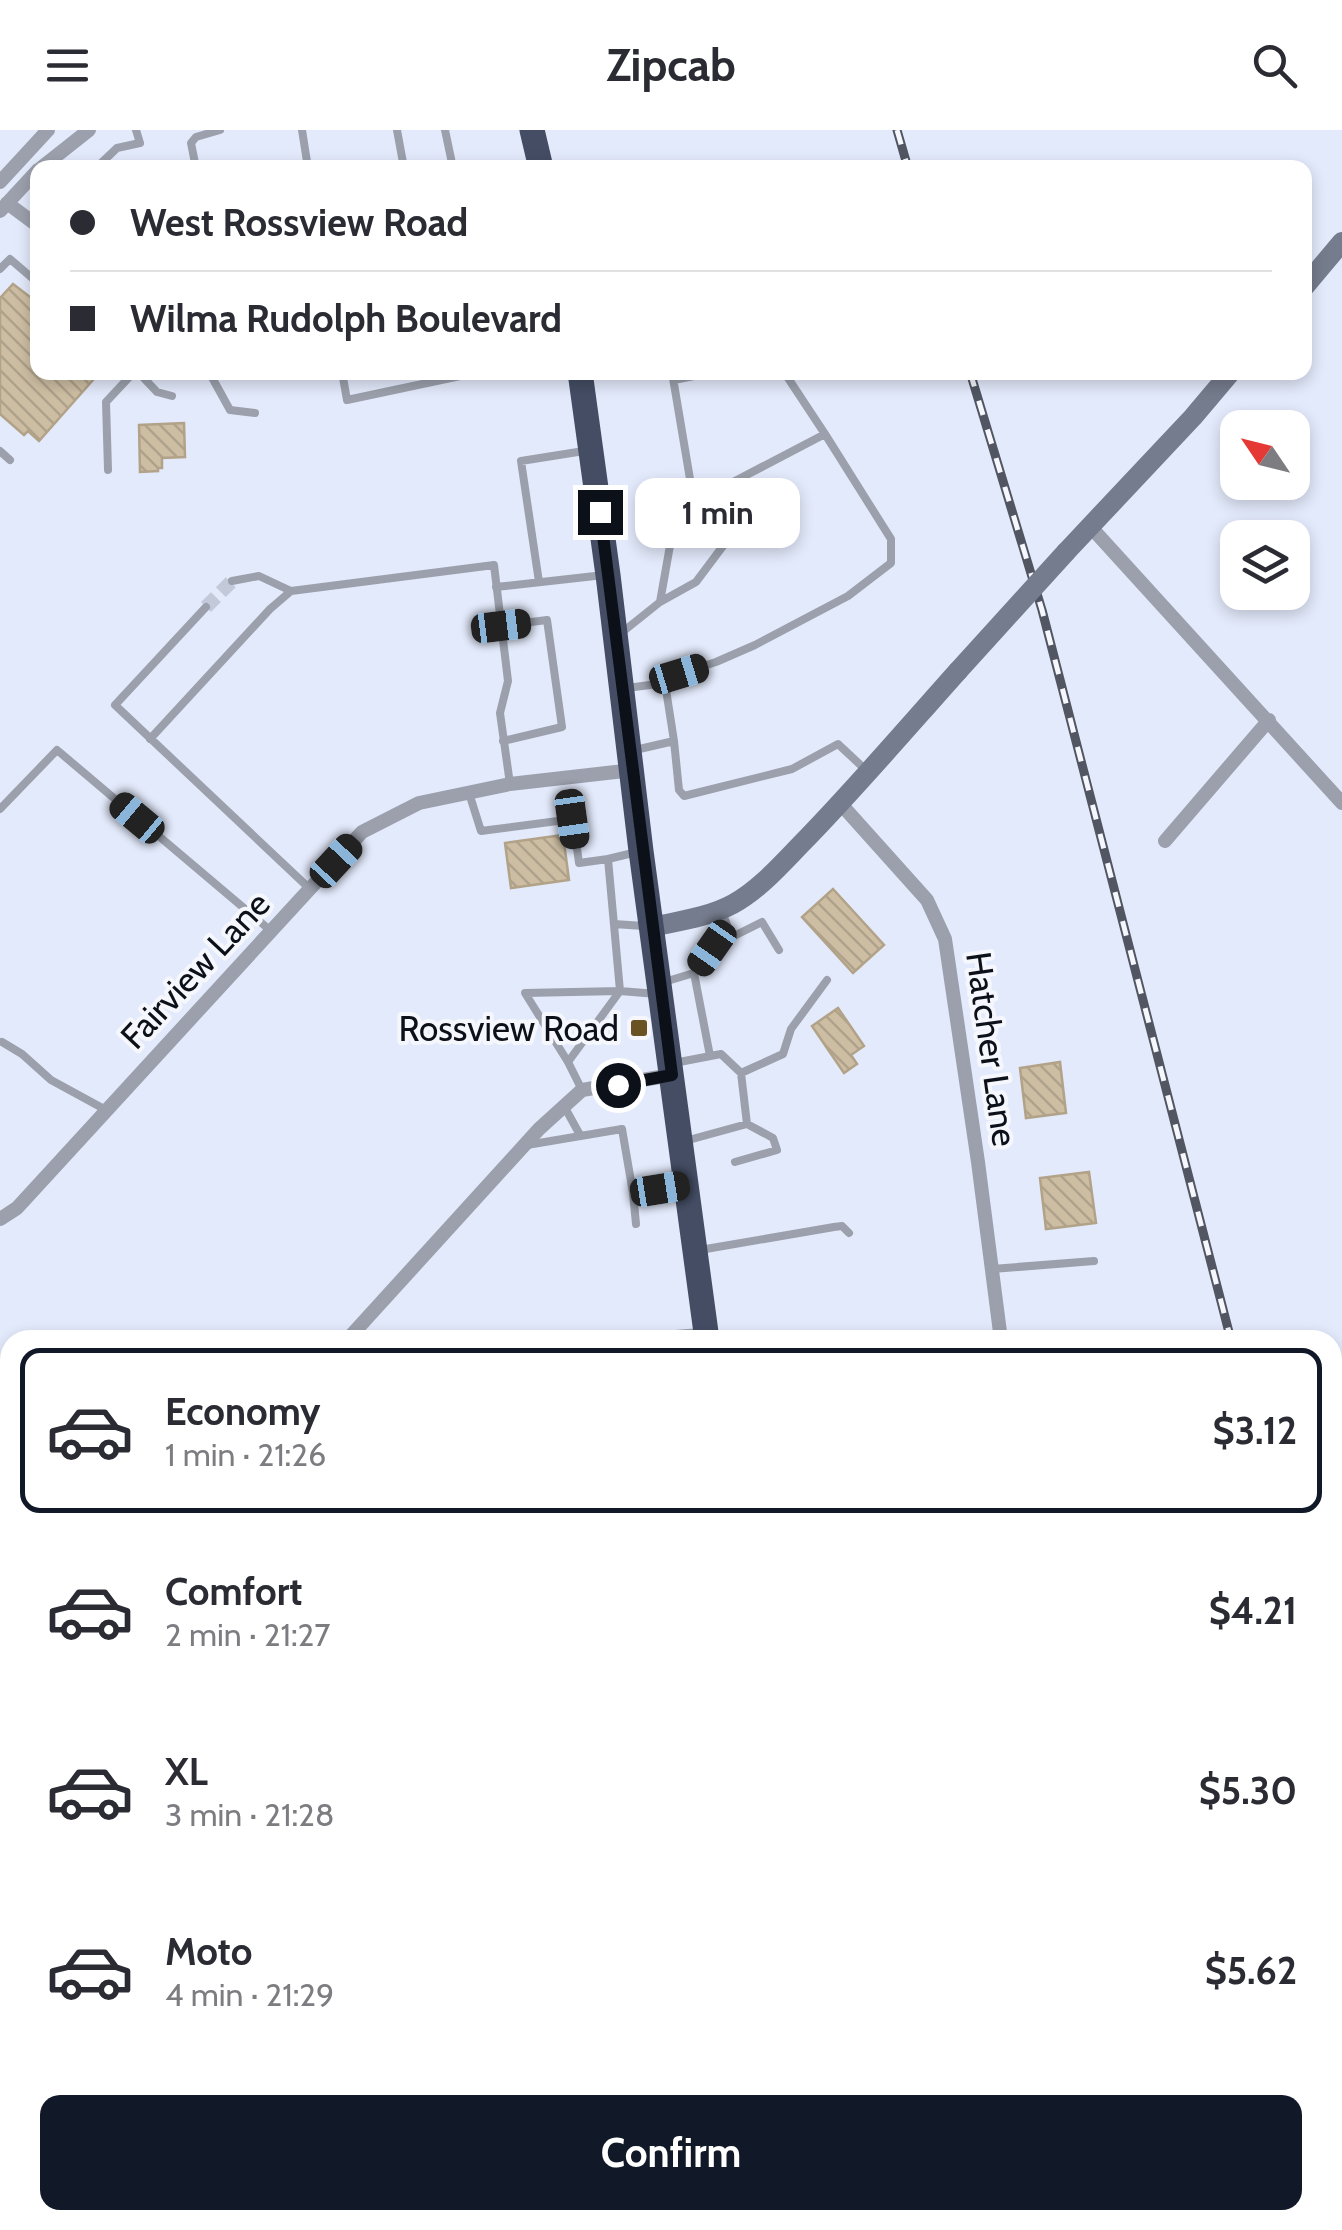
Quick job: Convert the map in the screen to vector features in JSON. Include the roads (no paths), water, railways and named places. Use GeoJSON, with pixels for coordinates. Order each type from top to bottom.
{"type":"FeatureCollection","features":[{"type":"Feature","properties":{"kind":"highway"},"geometry":{"type":"LineString","coordinates":[[532,130],[539,160]]}},
{"type":"Feature","properties":{"kind":"highway"},"geometry":{"type":"LineString","coordinates":[[581,380],[705,1330]]}},
{"type":"Feature","properties":{"kind":"street"},"geometry":{"type":"LineString","coordinates":[[0,182],[48,130]]}},
{"type":"Feature","properties":{"kind":"street"},"geometry":{"type":"LineString","coordinates":[[51,160],[89,130]]}},
{"type":"Feature","properties":{"kind":"street"},"geometry":{"type":"LineString","coordinates":[[30,179],[4,207],[30,222]]}},
{"type":"Feature","properties":{"kind":"street"},"geometry":{"type":"LineString","coordinates":[[1312,278],[1342,242]]}},
{"type":"Feature","properties":{"kind":"street"},"geometry":{"type":"LineString","coordinates":[[652,926],[732,905],[756,888],[840,803],[1224,380]]}},
{"type":"Feature","properties":{"kind":"street"},"geometry":{"type":"LineString","coordinates":[[1089,525],[1342,804]]}},
{"type":"Feature","properties":{"kind":"street"},"geometry":{"type":"LineString","coordinates":[[1165,841],[1268,720]]}},
{"type":"Feature","properties":{"kind":"street","name":"Fairview Lane"},"geometry":{"type":"LineString","coordinates":[[0,1219],[16,1208],[362,832],[419,803],[632,761]]}},
{"type":"Feature","properties":{"kind":"street","name":"Hatcher Lane"},"geometry":{"type":"LineString","coordinates":[[840,803],[927,900],[945,939],[1000,1330]]}},
{"type":"Feature","properties":{"kind":"street"},"geometry":{"type":"LineString","coordinates":[[356,1330],[524,1146],[582,1090],[671,1069]]}},
{"type":"Feature","properties":{"kind":"lane"},"geometry":{"type":"LineString","coordinates":[[104,160],[117,148],[140,143],[136,130]]}},
{"type":"Feature","properties":{"kind":"lane"},"geometry":{"type":"LineString","coordinates":[[194,160],[191,143],[220,130]]}},
{"type":"Feature","properties":{"kind":"lane"},"geometry":{"type":"LineString","coordinates":[[302,130],[307,160]]}},
{"type":"Feature","properties":{"kind":"lane"},"geometry":{"type":"LineString","coordinates":[[397,130],[403,160]]}},
{"type":"Feature","properties":{"kind":"lane"},"geometry":{"type":"LineString","coordinates":[[446,130],[452,160]]}},
{"type":"Feature","properties":{"kind":"lane"},"geometry":{"type":"LineString","coordinates":[[0,269],[10,259],[30,277]]}},
{"type":"Feature","properties":{"kind":"lane"},"geometry":{"type":"LineString","coordinates":[[108,470],[106,402],[128,380]]}},
{"type":"Feature","properties":{"kind":"lane"},"geometry":{"type":"LineString","coordinates":[[144,380],[157,392],[172,396]]}},
{"type":"Feature","properties":{"kind":"lane"},"geometry":{"type":"LineString","coordinates":[[213,380],[230,410],[254,413]]}},
{"type":"Feature","properties":{"kind":"lane"},"geometry":{"type":"LineString","coordinates":[[343,380],[347,400],[428,380]]}},
{"type":"Feature","properties":{"kind":"lane"},"geometry":{"type":"LineString","coordinates":[[660,602],[677,506],[691,485],[674,380]]}},
{"type":"Feature","properties":{"kind":"lane"},"geometry":{"type":"LineString","coordinates":[[622,689],[665,683],[755,645],[848,596],[891,563],[892,539],[789,380]]}},
{"type":"Feature","properties":{"kind":"lane"},"geometry":{"type":"LineString","coordinates":[[714,492],[825,434]]}},
{"type":"Feature","properties":{"kind":"lane"},"geometry":{"type":"LineString","coordinates":[[0,450],[10,460]]}},
{"type":"Feature","properties":{"kind":"lane"},"geometry":{"type":"LineString","coordinates":[[538,582],[522,461],[591,450]]}},
{"type":"Feature","properties":{"kind":"lane"},"geometry":{"type":"LineString","coordinates":[[616,637],[660,602],[696,582],[723,546],[720,496],[704,484],[691,485]]}},
{"type":"Feature","properties":{"kind":"lane"},"geometry":{"type":"LineString","coordinates":[[150,738],[270,608],[291,591],[494,565],[508,681],[500,713],[510,784]]}},
{"type":"Feature","properties":{"kind":"lane"},"geometry":{"type":"LineString","coordinates":[[496,586],[608,575]]}},
{"type":"Feature","properties":{"kind":"lane"},"geometry":{"type":"LineString","coordinates":[[232,581],[259,576],[291,591]]}},
{"type":"Feature","properties":{"kind":"lane"},"geometry":{"type":"LineString","coordinates":[[206,607],[115,705],[310,889]]}},
{"type":"Feature","properties":{"kind":"lane"},"geometry":{"type":"LineString","coordinates":[[501,626],[547,620],[562,727],[504,741]]}},
{"type":"Feature","properties":{"kind":"lane"},"geometry":{"type":"LineString","coordinates":[[665,683],[679,790],[684,796],[792,768],[838,744],[868,772]]}},
{"type":"Feature","properties":{"kind":"lane"},"geometry":{"type":"LineString","coordinates":[[632,761],[674,741]]}},
{"type":"Feature","properties":{"kind":"lane"},"geometry":{"type":"LineString","coordinates":[[0,809],[57,750],[272,931]]}},
{"type":"Feature","properties":{"kind":"lane"},"geometry":{"type":"LineString","coordinates":[[469,793],[480,831],[572,819],[579,863],[642,851]]}},
{"type":"Feature","properties":{"kind":"lane"},"geometry":{"type":"LineString","coordinates":[[568,1062],[620,991],[608,858]]}},
{"type":"Feature","properties":{"kind":"lane"},"geometry":{"type":"LineString","coordinates":[[721,909],[732,938]]}},
{"type":"Feature","properties":{"kind":"lane"},"geometry":{"type":"LineString","coordinates":[[582,1090],[524,993],[660,989],[694,974],[712,948],[762,922],[779,950]]}},
{"type":"Feature","properties":{"kind":"lane"},"geometry":{"type":"LineString","coordinates":[[614,924],[652,926]]}},
{"type":"Feature","properties":{"kind":"lane"},"geometry":{"type":"LineString","coordinates":[[694,974],[710,1056]]}},
{"type":"Feature","properties":{"kind":"lane"},"geometry":{"type":"LineString","coordinates":[[741,1072],[783,1054],[791,1029],[827,980]]}},
{"type":"Feature","properties":{"kind":"lane"},"geometry":{"type":"LineString","coordinates":[[2,1042],[51,1080],[106,1110]]}},
{"type":"Feature","properties":{"kind":"lane"},"geometry":{"type":"LineString","coordinates":[[671,1069],[721,1054],[741,1072],[747,1124]]}},
{"type":"Feature","properties":{"kind":"lane"},"geometry":{"type":"LineString","coordinates":[[564,1106],[580,1135]]}},
{"type":"Feature","properties":{"kind":"lane"},"geometry":{"type":"LineString","coordinates":[[681,1142],[747,1124],[773,1138],[776,1150],[735,1162]]}},
{"type":"Feature","properties":{"kind":"lane"},"geometry":{"type":"LineString","coordinates":[[524,1146],[622,1128],[636,1224]]}},
{"type":"Feature","properties":{"kind":"lane"},"geometry":{"type":"LineString","coordinates":[[634,1194],[686,1185]]}},
{"type":"Feature","properties":{"kind":"lane"},"geometry":{"type":"LineString","coordinates":[[695,1251],[842,1226],[850,1233]]}},
{"type":"Feature","properties":{"kind":"lane"},"geometry":{"type":"LineString","coordinates":[[992,1270],[1094,1261]]}},
{"type":"Feature","properties":{"kind":"tunnel"},"geometry":{"type":"LineString","coordinates":[[206,607],[232,581]]}},
{"type":"Feature","properties":{"kind":"railway"},"geometry":{"type":"LineString","coordinates":[[897,130],[906,160]]}},
{"type":"Feature","properties":{"kind":"railway"},"geometry":{"type":"LineString","coordinates":[[972,380],[1042,610],[1228,1330]]}},
{"type":"Feature","properties":{"kind":"place","name":"Rossview Road"},"geometry":{"type":"Point","coordinates":[639,1028]}}]}
